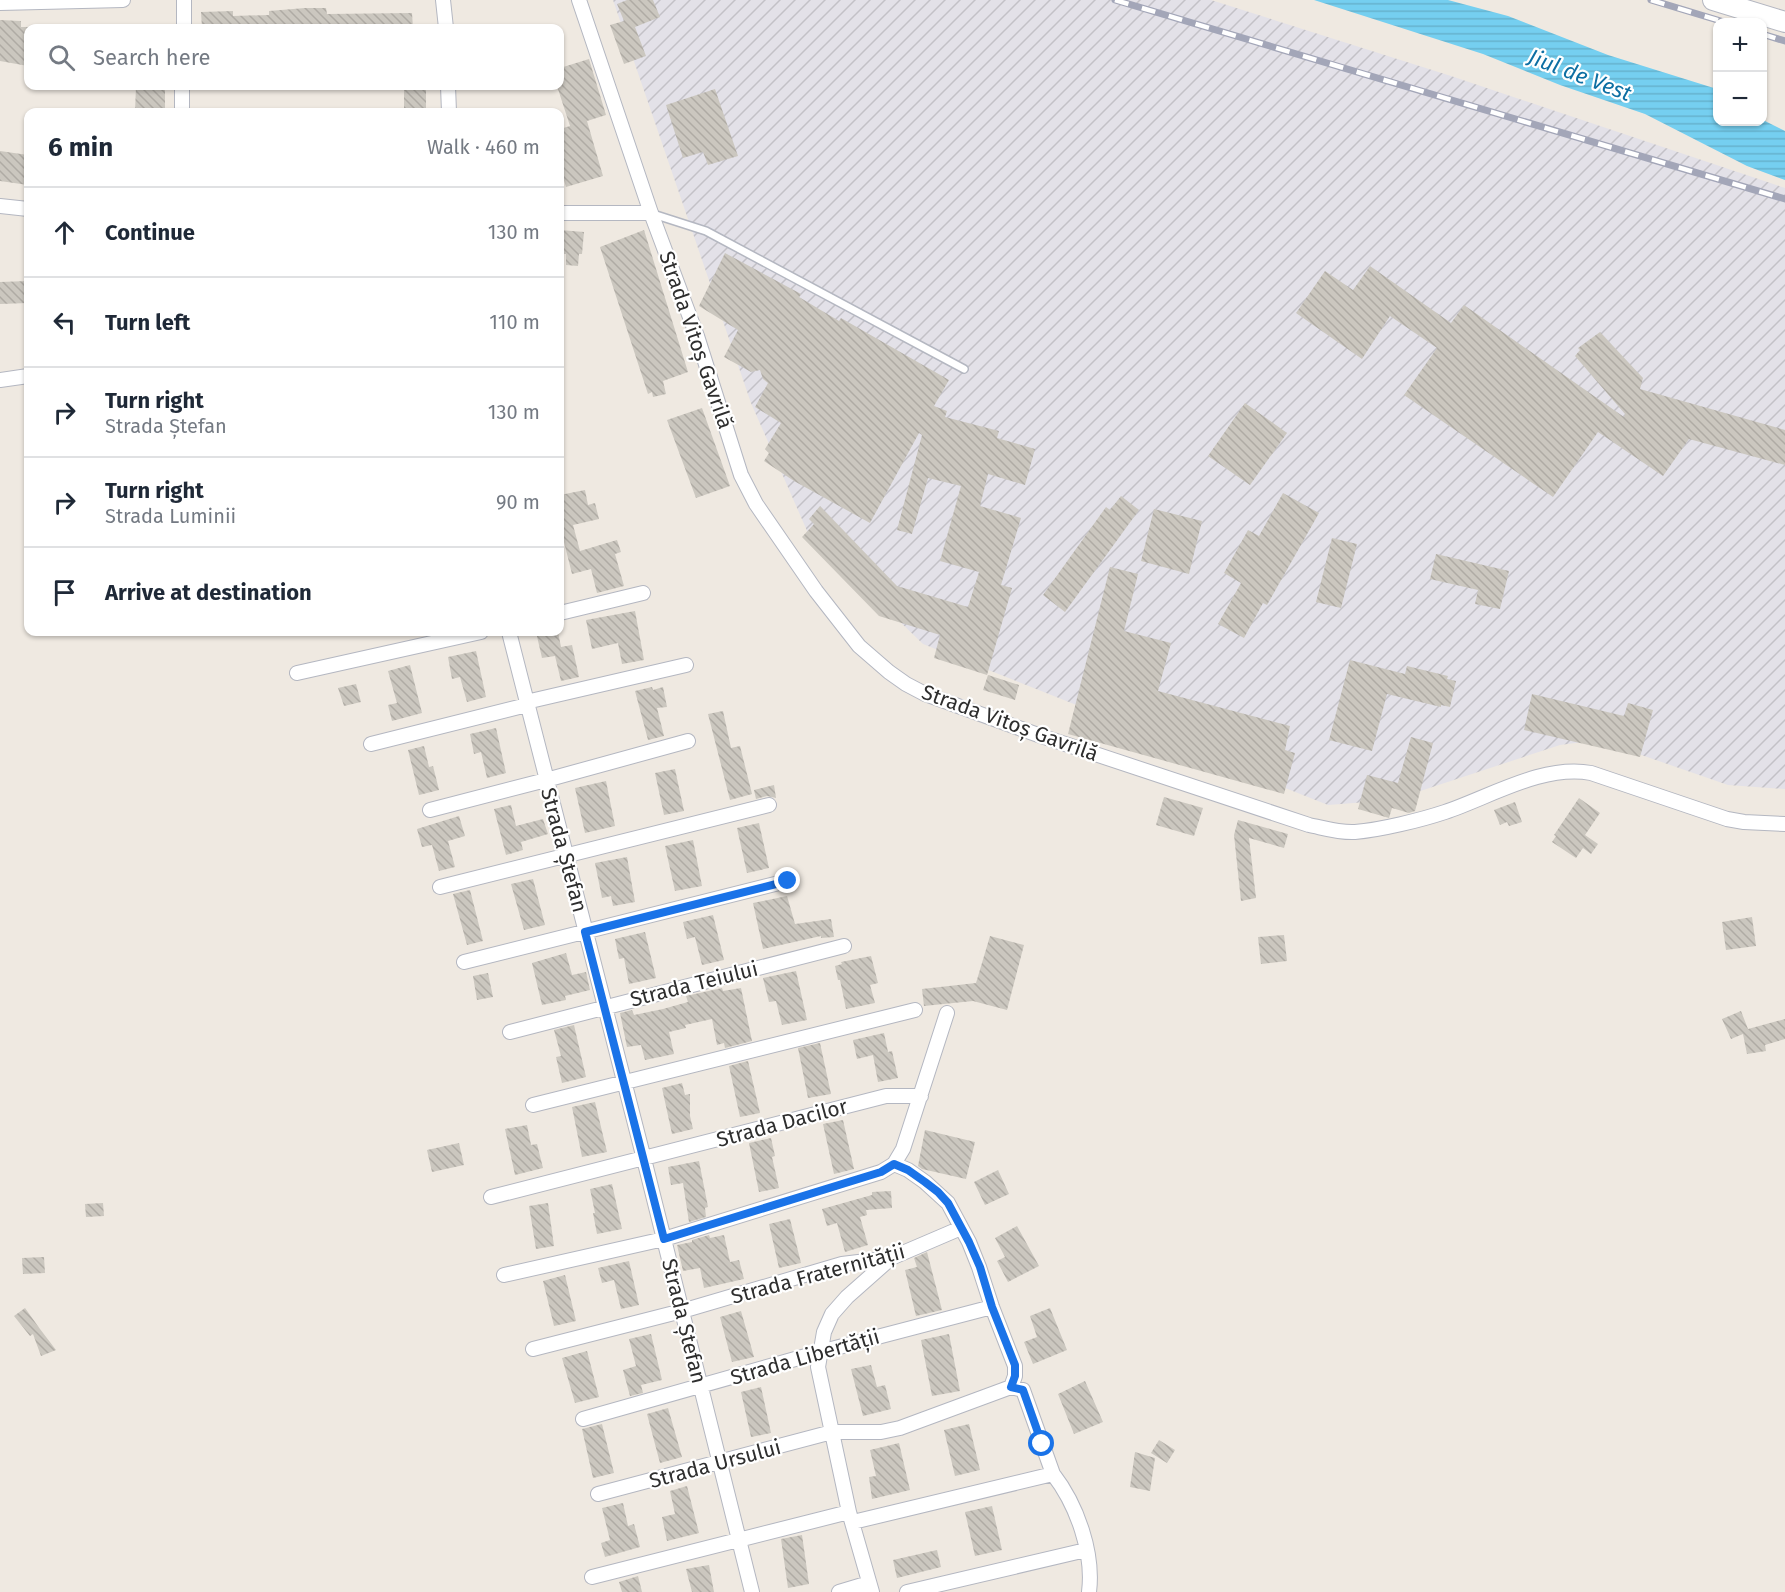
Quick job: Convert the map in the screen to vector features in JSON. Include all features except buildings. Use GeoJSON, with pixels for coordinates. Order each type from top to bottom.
{"type":"FeatureCollection","features":[{"type":"Feature","properties":{"kind":"main road"},"geometry":{"type":"LineString","coordinates":[[1713,0],[1749,5],[1785,22]]}},
{"type":"Feature","properties":{"kind":"street"},"geometry":{"type":"LineString","coordinates":[[0,3],[123,0]]}},
{"type":"Feature","properties":{"kind":"street"},"geometry":{"type":"LineString","coordinates":[[184,0],[184,24]]}},
{"type":"Feature","properties":{"kind":"street"},"geometry":{"type":"LineString","coordinates":[[443,0],[446,24]]}},
{"type":"Feature","properties":{"kind":"street","name":"Strada Vitoș Gavrilă"},"geometry":{"type":"LineString","coordinates":[[579,0],[651,213],[697,336],[741,475],[756,504],[836,619],[859,646],[906,684],[1041,736],[1276,815],[1335,831],[1353,832],[1444,812],[1496,792],[1564,771],[1590,773],[1727,819],[1785,824]]}},
{"type":"Feature","properties":{"kind":"street"},"geometry":{"type":"LineString","coordinates":[[182,90],[182,108]]}},
{"type":"Feature","properties":{"kind":"street"},"geometry":{"type":"LineString","coordinates":[[448,90],[449,108]]}},
{"type":"Feature","properties":{"kind":"street"},"geometry":{"type":"LineString","coordinates":[[0,206],[24,209]]}},
{"type":"Feature","properties":{"kind":"street"},"geometry":{"type":"LineString","coordinates":[[564,213],[651,213]]}},
{"type":"Feature","properties":{"kind":"street"},"geometry":{"type":"LineString","coordinates":[[0,380],[24,377]]}},
{"type":"Feature","properties":{"kind":"street"},"geometry":{"type":"LineString","coordinates":[[564,612],[643,593]]}},
{"type":"Feature","properties":{"kind":"street"},"geometry":{"type":"LineString","coordinates":[[297,673],[463,636]]}},
{"type":"Feature","properties":{"kind":"street","name":"Strada Ștefan"},"geometry":{"type":"LineString","coordinates":[[510,636],[752,1592]]}},
{"type":"Feature","properties":{"kind":"street"},"geometry":{"type":"LineString","coordinates":[[371,744],[686,665]]}},
{"type":"Feature","properties":{"kind":"street"},"geometry":{"type":"LineString","coordinates":[[430,810],[688,741]]}},
{"type":"Feature","properties":{"kind":"street"},"geometry":{"type":"LineString","coordinates":[[440,886],[769,805]]}},
{"type":"Feature","properties":{"kind":"street"},"geometry":{"type":"LineString","coordinates":[[464,962],[788,881]]}},
{"type":"Feature","properties":{"kind":"street","name":"Strada Teiului"},"geometry":{"type":"LineString","coordinates":[[510,1032],[844,946]]}},
{"type":"Feature","properties":{"kind":"street"},"geometry":{"type":"LineString","coordinates":[[533,1105],[915,1010]]}},
{"type":"Feature","properties":{"kind":"street"},"geometry":{"type":"LineString","coordinates":[[504,1275],[664,1239],[881,1172],[894,1164],[903,1149],[947,1012]]}},
{"type":"Feature","properties":{"kind":"street","name":"Strada Dacilor"},"geometry":{"type":"LineString","coordinates":[[491,1197],[886,1096],[921,1096]]}},
{"type":"Feature","properties":{"kind":"street"},"geometry":{"type":"LineString","coordinates":[[894,1164],[908,1170],[938,1192],[948,1203],[980,1267],[992,1307],[1015,1365],[1015,1376],[1011,1387],[1023,1390],[1053,1474],[1062,1485],[1077,1519],[1086,1550],[1090,1580],[1089,1592]]}},
{"type":"Feature","properties":{"kind":"street","name":"Strada Fraternității"},"geometry":{"type":"LineString","coordinates":[[533,1349],[682,1311],[842,1264],[891,1258],[961,1228]]}},
{"type":"Feature","properties":{"kind":"street"},"geometry":{"type":"LineString","coordinates":[[839,1592],[871,1587],[851,1517],[832,1432],[818,1367],[819,1352],[832,1314],[847,1297],[891,1258]]}},
{"type":"Feature","properties":{"kind":"street","name":"Strada Libertății"},"geometry":{"type":"LineString","coordinates":[[583,1419],[819,1352],[992,1307]]}},
{"type":"Feature","properties":{"kind":"street","name":"Strada Ursului"},"geometry":{"type":"LineString","coordinates":[[598,1494],[832,1432],[880,1432],[900,1428],[1011,1387]]}},
{"type":"Feature","properties":{"kind":"street"},"geometry":{"type":"LineString","coordinates":[[592,1577],[738,1540],[1053,1474]]}},
{"type":"Feature","properties":{"kind":"street"},"geometry":{"type":"LineString","coordinates":[[907,1592],[1086,1550]]}},
{"type":"Feature","properties":{"kind":"lane"},"geometry":{"type":"LineString","coordinates":[[651,213],[706,231],[964,369]]}},
{"type":"Feature","properties":{"kind":"shaded area"},"geometry":{"type":"Polygon","coordinates":[[[613,0],[1211,0],[1451,76],[1785,188],[1785,789],[1728,785],[1598,740],[1560,745],[1393,800],[1328,805],[923,644],[808,533],[751,403],[613,0]]]}},
{"type":"Feature","properties":{"kind":"water","name":"Jiul de Vest"},"geometry":{"type":"Polygon","coordinates":[[[1314,0],[1448,0],[1508,16],[1608,55],[1713,88],[1713,126],[1767,126],[1767,122],[1785,131],[1785,180],[1747,166],[1645,114],[1560,85],[1483,54],[1314,0]]]}},
{"type":"Feature","properties":{"kind":"railway"},"geometry":{"type":"LineString","coordinates":[[1115,0],[1785,199]]}},
{"type":"Feature","properties":{"kind":"railway"},"geometry":{"type":"LineString","coordinates":[[1651,0],[1713,19]]}},
{"type":"Feature","properties":{"kind":"railway"},"geometry":{"type":"LineString","coordinates":[[1767,36],[1785,41]]}},
{"type":"Feature","properties":{"kind":"route"},"geometry":{"type":"LineString","coordinates":[[788,881],[585,932],[664,1239],[881,1172],[894,1164],[908,1170],[938,1192],[948,1203],[969,1242],[1015,1365],[1015,1376],[1011,1387],[1023,1390],[1042,1444]]}}]}
